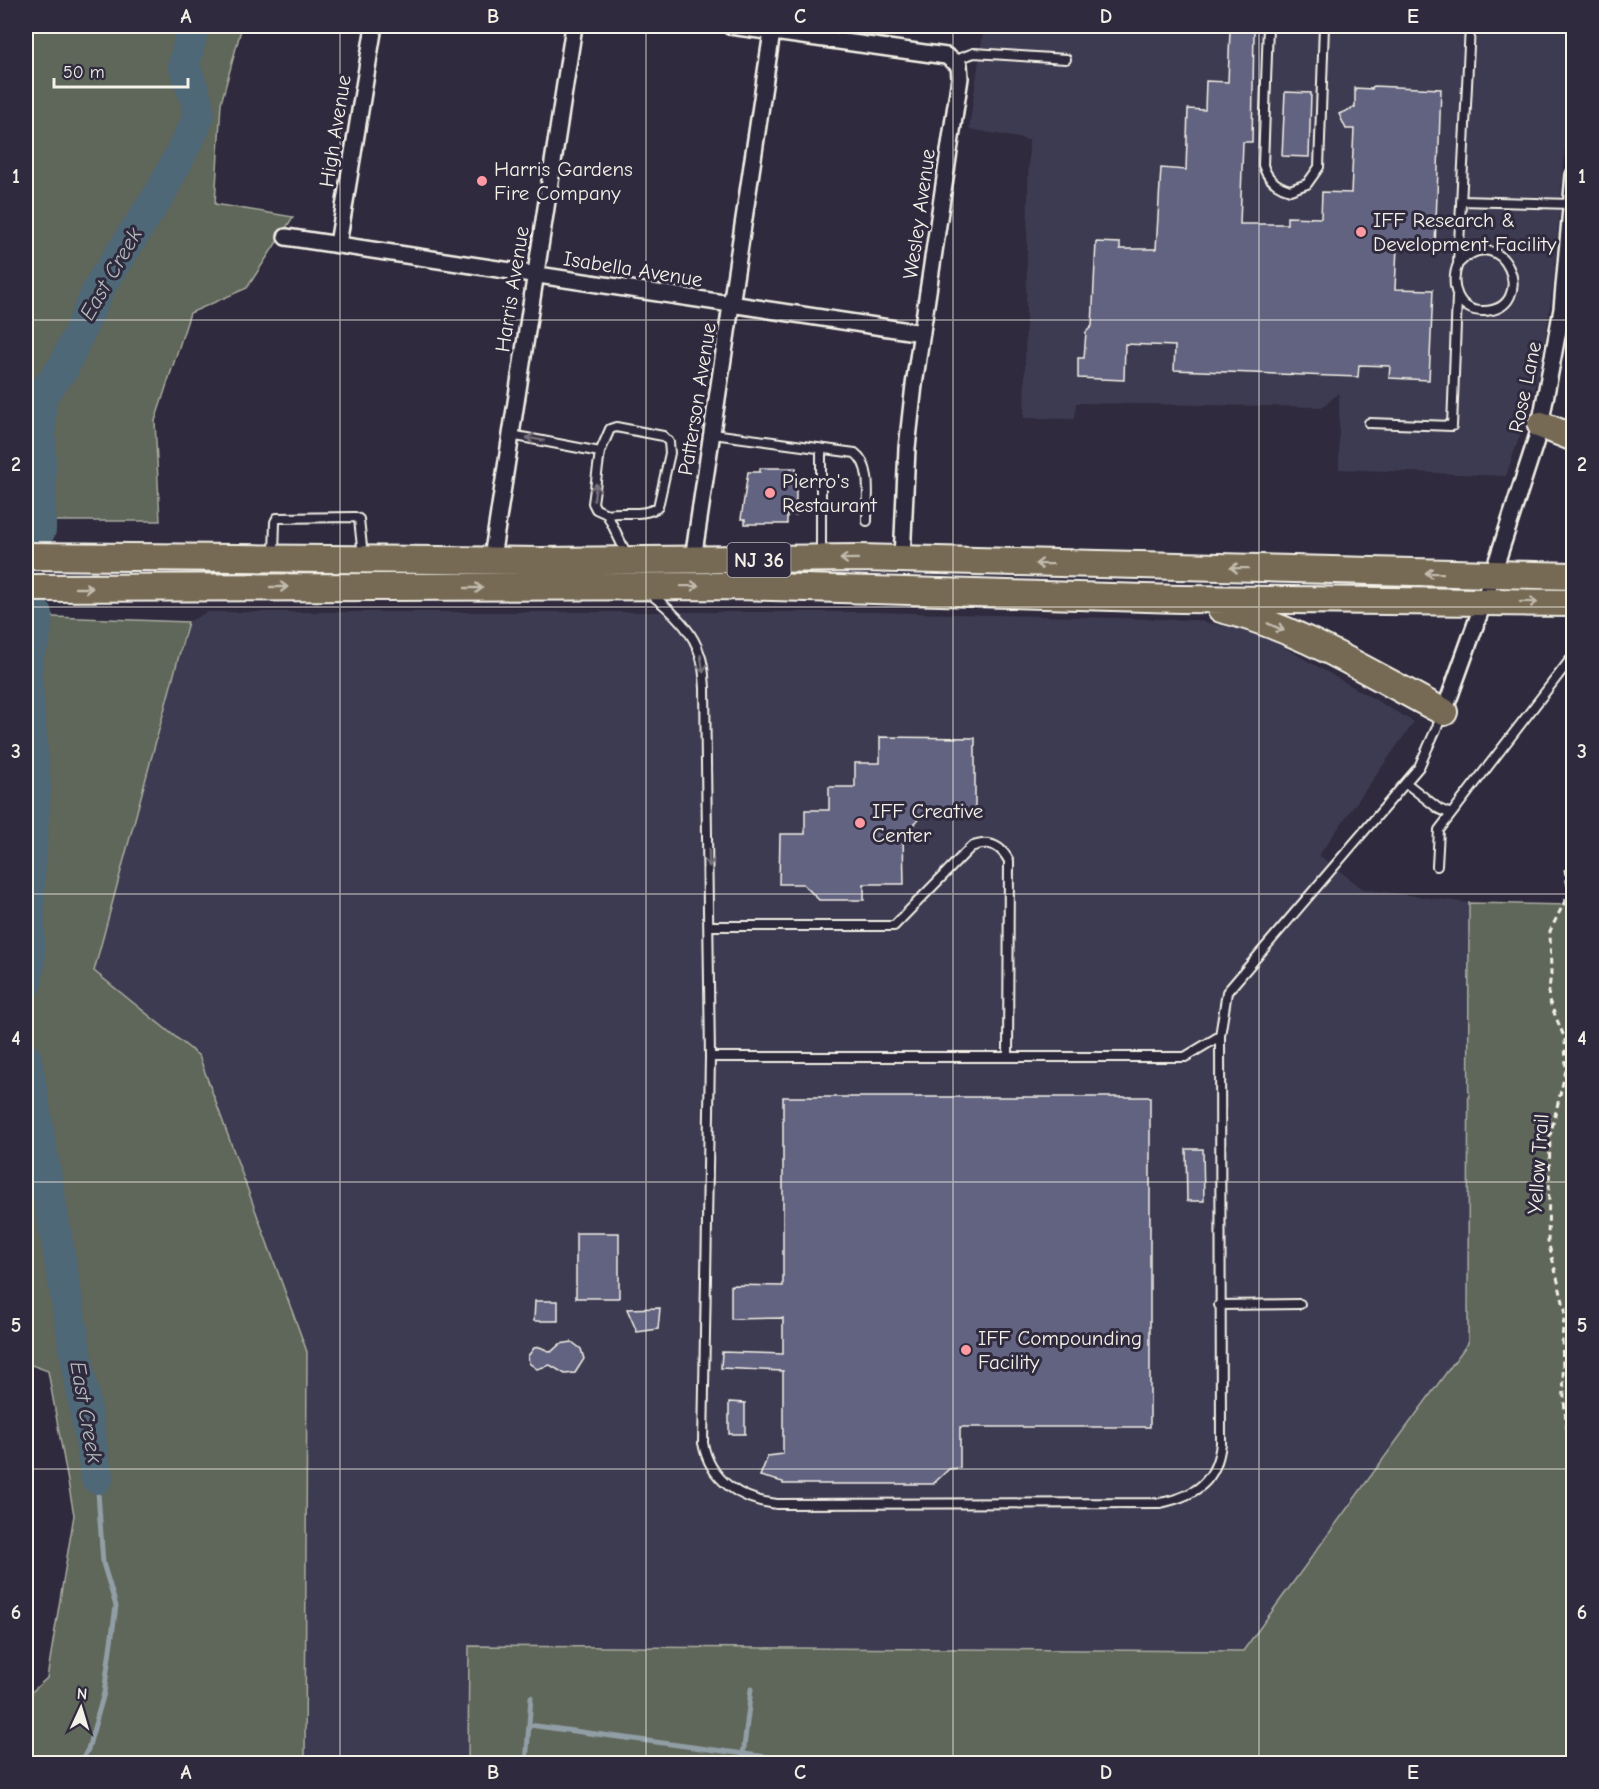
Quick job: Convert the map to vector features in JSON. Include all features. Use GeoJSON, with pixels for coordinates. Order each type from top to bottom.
{"type":"FeatureCollection","features":[{"type":"Feature","properties":{"kind":"highway"},"geometry":{"type":"LineString","coordinates":[[1541,425],[1574,438]]}},
{"type":"Feature","properties":{"kind":"highway","name":"NJ 36"},"geometry":{"type":"LineString","coordinates":[[26,556],[363,559],[902,559],[1574,576]]}},
{"type":"Feature","properties":{"kind":"highway","name":"NJ 36"},"geometry":{"type":"LineString","coordinates":[[26,588],[738,586],[1180,599],[1574,603]]}},
{"type":"Feature","properties":{"kind":"highway"},"geometry":{"type":"LineString","coordinates":[[1180,599],[1252,616],[1304,639],[1444,712]]}},
{"type":"Feature","properties":{"kind":"street","name":"High Avenue"},"geometry":{"type":"LineString","coordinates":[[339,244],[374,26]]}},
{"type":"Feature","properties":{"kind":"street","name":"Harris Avenue"},"geometry":{"type":"LineString","coordinates":[[492,558],[574,26]]}},
{"type":"Feature","properties":{"kind":"street"},"geometry":{"type":"LineString","coordinates":[[730,26],[946,56],[955,60]]}},
{"type":"Feature","properties":{"kind":"street","name":"Patterson Avenue"},"geometry":{"type":"LineString","coordinates":[[693,559],[733,306],[772,32]]}},
{"type":"Feature","properties":{"kind":"street","name":"Wesley Avenue"},"geometry":{"type":"LineString","coordinates":[[902,559],[907,448],[960,78],[959,65],[955,60]]}},
{"type":"Feature","properties":{"kind":"street","name":"Rose Lane"},"geometry":{"type":"LineString","coordinates":[[1444,712],[1484,601],[1541,425],[1562,309],[1574,175]]}},
{"type":"Feature","properties":{"kind":"street","name":"Isabella Avenue"},"geometry":{"type":"LineString","coordinates":[[286,237],[922,333]]}},
{"type":"Feature","properties":{"kind":"lane"},"geometry":{"type":"LineString","coordinates":[[1268,26],[1263,165],[1266,174],[1274,182],[1290,190],[1307,184],[1318,168],[1324,26]]}},
{"type":"Feature","properties":{"kind":"lane"},"geometry":{"type":"LineString","coordinates":[[1369,423],[1452,426],[1457,295],[1453,283],[1458,264],[1470,26]]}},
{"type":"Feature","properties":{"kind":"lane"},"geometry":{"type":"LineString","coordinates":[[955,60],[974,53],[1066,59]]}},
{"type":"Feature","properties":{"kind":"lane"},"geometry":{"type":"LineString","coordinates":[[1461,201],[1571,204]]}},
{"type":"Feature","properties":{"kind":"lane"},"geometry":{"type":"LineString","coordinates":[[1457,295],[1467,307],[1486,311],[1504,303],[1513,285],[1509,265],[1493,253],[1473,253],[1458,264]]}},
{"type":"Feature","properties":{"kind":"lane"},"geometry":{"type":"LineString","coordinates":[[616,427],[663,436],[669,442],[670,453],[658,507],[642,514],[624,511],[607,514],[597,509],[593,503],[600,452],[610,429],[616,427]]}},
{"type":"Feature","properties":{"kind":"lane"},"geometry":{"type":"LineString","coordinates":[[713,434],[855,453],[863,459],[866,468],[867,521]]}},
{"type":"Feature","properties":{"kind":"lane"},"geometry":{"type":"LineString","coordinates":[[511,435],[600,452]]}},
{"type":"Feature","properties":{"kind":"lane"},"geometry":{"type":"LineString","coordinates":[[821,450],[821,559]]}},
{"type":"Feature","properties":{"kind":"lane"},"geometry":{"type":"LineString","coordinates":[[607,514],[628,559]]}},
{"type":"Feature","properties":{"kind":"lane"},"geometry":{"type":"LineString","coordinates":[[274,558],[277,518],[355,517],[359,519],[363,559]]}},
{"type":"Feature","properties":{"kind":"lane"},"geometry":{"type":"LineString","coordinates":[[641,587],[665,606],[686,630],[700,654],[705,688],[710,1057],[703,1443],[712,1468],[724,1483],[739,1494],[757,1502],[777,1504],[1160,1503],[1181,1499],[1199,1490],[1208,1482],[1220,1457],[1220,1036],[1227,992],[1419,767],[1444,712]]}},
{"type":"Feature","properties":{"kind":"lane"},"geometry":{"type":"LineString","coordinates":[[1437,866],[1438,830],[1570,660]]}},
{"type":"Feature","properties":{"kind":"lane"},"geometry":{"type":"LineString","coordinates":[[1406,783],[1439,809],[1451,814]]}},
{"type":"Feature","properties":{"kind":"lane"},"geometry":{"type":"LineString","coordinates":[[710,926],[894,926],[970,847],[982,842],[995,845],[1004,851],[1009,861],[1008,1057]]}},
{"type":"Feature","properties":{"kind":"lane"},"geometry":{"type":"LineString","coordinates":[[710,1057],[1185,1056],[1220,1036]]}},
{"type":"Feature","properties":{"kind":"lane"},"geometry":{"type":"LineString","coordinates":[[1219,1305],[1300,1304]]}},
{"type":"Feature","properties":{"kind":"path","name":"Yellow Trail"},"geometry":{"type":"LineString","coordinates":[[1565,869],[1569,894],[1550,931],[1551,973],[1548,998],[1565,1039],[1566,1070],[1550,1136],[1548,1241],[1565,1310],[1562,1338],[1564,1390],[1569,1452],[1574,1467]]}},
{"type":"Feature","properties":{"kind":"shaded area"},"geometry":{"type":"Polygon","coordinates":[[[984,26],[1573,26],[1573,57],[1553,285],[1544,349],[1531,402],[1506,476],[1339,469],[1339,393],[1323,407],[1076,403],[1075,419],[1024,418],[1029,140],[969,129],[984,26]]]}},
{"type":"Feature","properties":{"kind":"shaded area"},"geometry":{"type":"Polygon","coordinates":[[[207,612],[874,612],[1195,620],[1261,634],[1414,722],[1319,855],[1363,889],[1469,903],[1468,1343],[1243,1651],[469,1646],[468,1763],[305,1763],[307,1352],[94,972],[188,622],[207,612]]]}},
{"type":"Feature","properties":{"kind":"green space"},"geometry":{"type":"Polygon","coordinates":[[[26,26],[242,26],[221,103],[215,204],[293,217],[247,288],[190,313],[155,421],[160,521],[26,521],[26,26]]]}},
{"type":"Feature","properties":{"kind":"green space"},"geometry":{"type":"Polygon","coordinates":[[[26,616],[188,622],[94,971],[199,1056],[307,1352],[305,1763],[26,1763],[26,1697],[47,1678],[74,1515],[48,1371],[26,1363],[26,616]]]}},
{"type":"Feature","properties":{"kind":"green space"},"geometry":{"type":"Polygon","coordinates":[[[1469,903],[1573,905],[1573,1763],[468,1763],[469,1646],[1243,1651],[1468,1343],[1469,903]]]}},
{"type":"Feature","properties":{"kind":"building","name":"IFF Research & Development Facility"},"geometry":{"type":"Polygon","coordinates":[[[1230,30],[1254,31],[1252,142],[1243,142],[1240,224],[1287,224],[1287,217],[1321,218],[1322,192],[1351,193],[1354,129],[1346,129],[1339,114],[1355,107],[1355,88],[1372,89],[1373,86],[1441,89],[1435,248],[1397,247],[1395,289],[1433,290],[1429,380],[1389,378],[1390,366],[1359,365],[1358,377],[1174,370],[1175,346],[1125,344],[1124,380],[1078,378],[1078,358],[1084,358],[1086,332],[1092,326],[1096,242],[1120,243],[1120,249],[1156,249],[1161,168],[1186,170],[1188,109],[1205,110],[1206,81],[1228,82],[1230,30]]]}},
{"type":"Feature","properties":{"kind":"building"},"geometry":{"type":"Polygon","coordinates":[[[1285,92],[1311,93],[1309,157],[1282,156],[1285,92]]]}},
{"type":"Feature","properties":{"kind":"building","name":"Pierro's Restaurant"},"geometry":{"type":"Polygon","coordinates":[[[760,468],[796,468],[796,515],[787,515],[787,524],[745,524],[745,519],[741,519],[748,472],[760,472],[760,468]]]}},
{"type":"Feature","properties":{"kind":"building","name":"IFF Creative Center"},"geometry":{"type":"Polygon","coordinates":[[[880,737],[975,738],[975,812],[927,811],[903,835],[904,884],[864,884],[864,900],[819,900],[803,884],[779,884],[780,834],[805,834],[805,810],[829,810],[829,787],[855,787],[855,763],[880,763],[880,737]]]}},
{"type":"Feature","properties":{"kind":"building","name":"IFF Compounding Facility"},"geometry":{"type":"Polygon","coordinates":[[[783,1097],[1150,1097],[1150,1427],[960,1427],[960,1468],[949,1469],[933,1484],[783,1484],[783,1482],[760,1476],[768,1456],[783,1454],[783,1371],[721,1368],[722,1352],[783,1354],[783,1318],[731,1319],[731,1285],[783,1286],[783,1097]]]}},
{"type":"Feature","properties":{"kind":"building"},"geometry":{"type":"Polygon","coordinates":[[[1186,1149],[1203,1149],[1204,1201],[1187,1201],[1186,1149]]]}},
{"type":"Feature","properties":{"kind":"building"},"geometry":{"type":"Polygon","coordinates":[[[576,1233],[619,1233],[619,1298],[576,1298],[576,1233]]]}},
{"type":"Feature","properties":{"kind":"building"},"geometry":{"type":"Polygon","coordinates":[[[535,1301],[558,1301],[558,1321],[534,1321],[535,1301]]]}},
{"type":"Feature","properties":{"kind":"building"},"geometry":{"type":"Polygon","coordinates":[[[660,1308],[658,1329],[637,1332],[627,1309],[660,1308]]]}},
{"type":"Feature","properties":{"kind":"building"},"geometry":{"type":"Polygon","coordinates":[[[572,1342],[581,1349],[584,1359],[575,1373],[565,1374],[550,1365],[537,1369],[529,1363],[528,1356],[534,1348],[540,1347],[551,1352],[560,1344],[572,1342]]]}},
{"type":"Feature","properties":{"kind":"building"},"geometry":{"type":"Polygon","coordinates":[[[729,1402],[745,1403],[745,1434],[729,1434],[729,1402]]]}},
{"type":"Feature","properties":{"kind":"waterway","name":"East Creek"},"geometry":{"type":"LineString","coordinates":[[40,530],[40,397],[63,368],[101,284],[161,192],[194,128],[199,115],[184,65],[193,26]]}},
{"type":"Feature","properties":{"kind":"waterway","name":"East Creek"},"geometry":{"type":"LineString","coordinates":[[26,984],[29,963],[29,878],[35,790],[26,673],[28,652],[34,640],[37,615]]}},
{"type":"Feature","properties":{"kind":"waterway","name":"East Creek"},"geometry":{"type":"LineString","coordinates":[[26,1059],[97,1478]]}},
{"type":"Feature","properties":{"kind":"waterway","name":"East Creek"},"geometry":{"type":"LineString","coordinates":[[80,1764],[88,1749],[104,1693],[116,1606],[103,1563],[97,1478]]}},
{"type":"Feature","properties":{"kind":"waterway"},"geometry":{"type":"LineString","coordinates":[[742,1764],[751,1689]]}},
{"type":"Feature","properties":{"kind":"waterway"},"geometry":{"type":"LineString","coordinates":[[526,1764],[531,1697]]}},
{"type":"Feature","properties":{"kind":"waterway"},"geometry":{"type":"LineString","coordinates":[[529,1725],[820,1764]]}},
{"type":"Feature","properties":{"kind":"place","name":"Harris Gardens Fire Company"},"geometry":{"type":"Point","coordinates":[482,181]}},
{"type":"Feature","properties":{"kind":"place","name":"IFF Research & Development Facility"},"geometry":{"type":"Point","coordinates":[1361,232]}},
{"type":"Feature","properties":{"kind":"place","name":"Pierro's Restaurant"},"geometry":{"type":"Point","coordinates":[770,493]}},
{"type":"Feature","properties":{"kind":"place","name":"IFF Creative Center"},"geometry":{"type":"Point","coordinates":[860,823]}},
{"type":"Feature","properties":{"kind":"place","name":"IFF Compounding Facility"},"geometry":{"type":"Point","coordinates":[966,1350]}}]}
